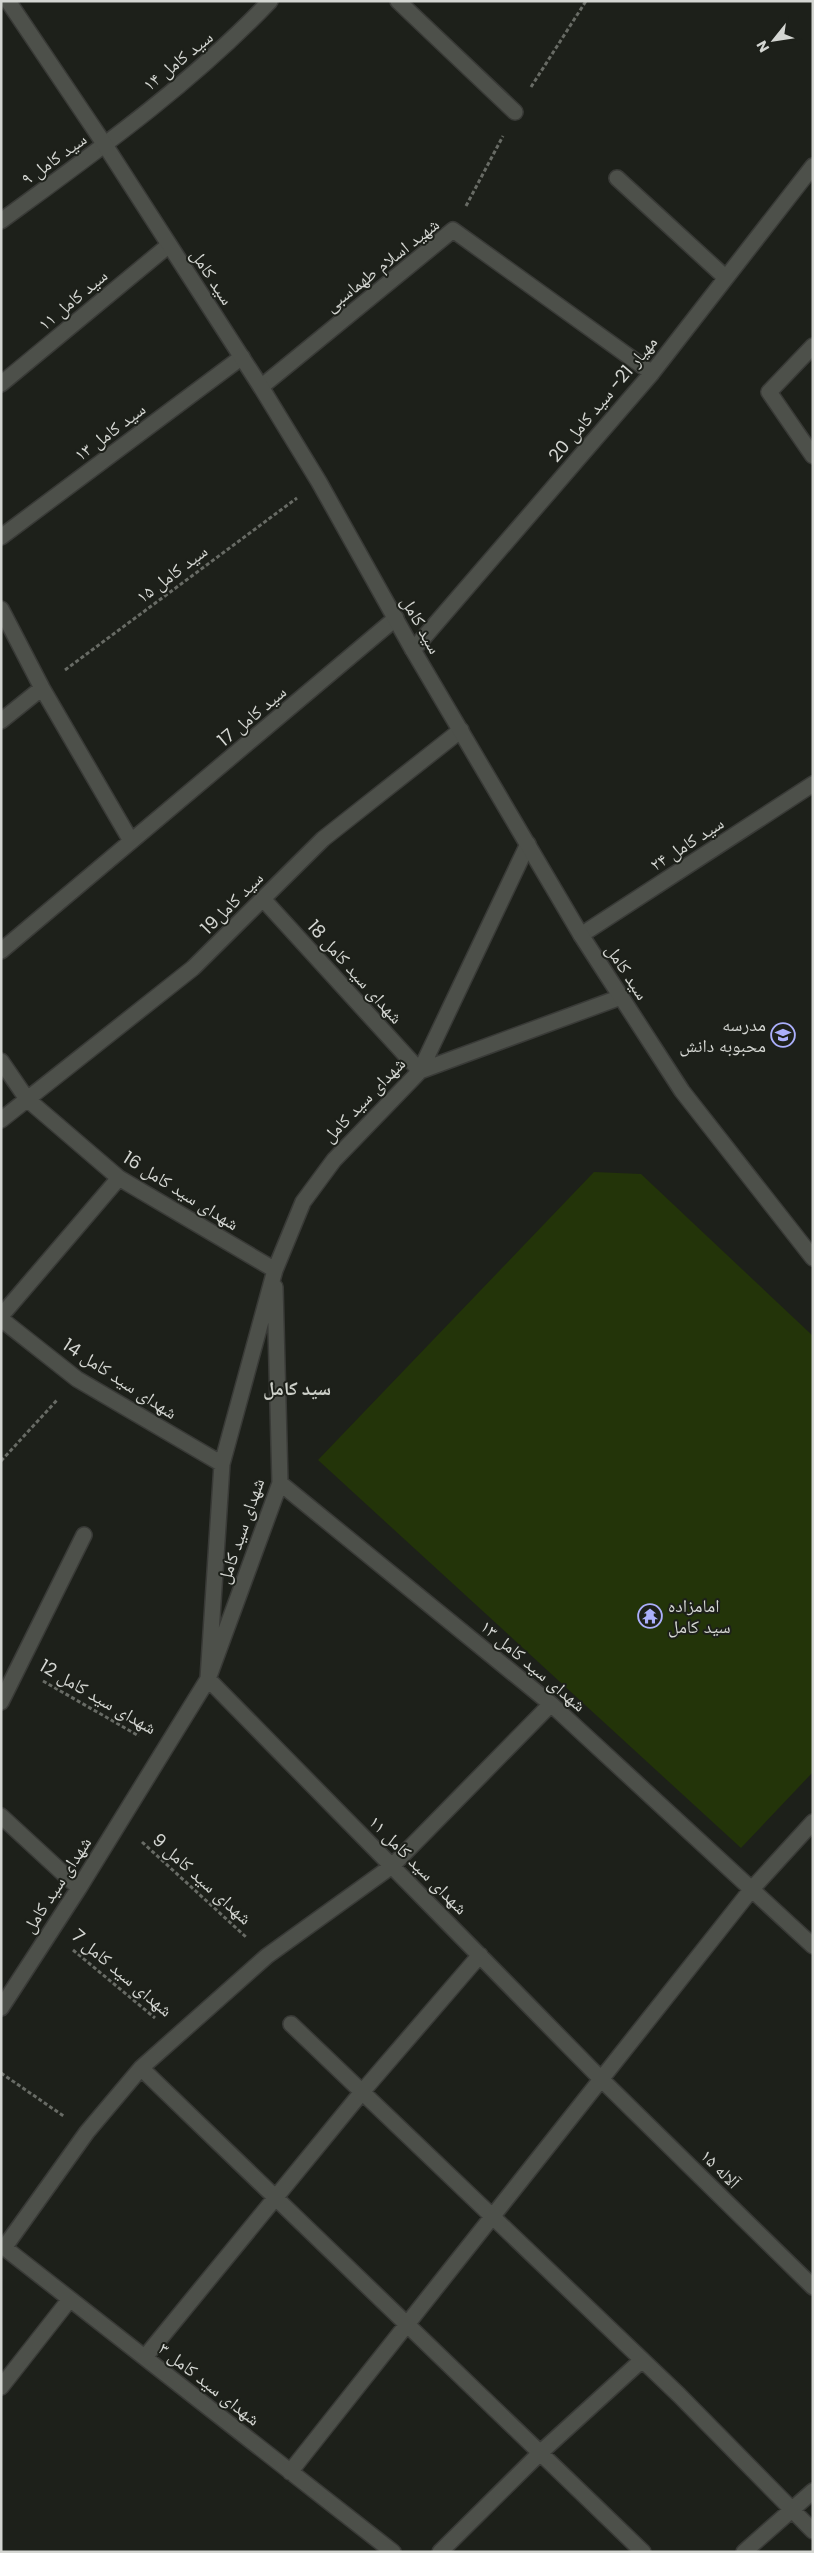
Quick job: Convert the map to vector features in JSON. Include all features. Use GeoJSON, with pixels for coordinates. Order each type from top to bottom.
{"type":"FeatureCollection","features":[{"type":"Feature","properties":{"kind":"street","name":"سید کامل"},"geometry":{"type":"LineString","coordinates":[[8,1],[105,145],[261,386],[319,482],[413,650],[581,935],[682,1091],[813,1258]]}},
{"type":"Feature","properties":{"kind":"street","name":"سید کامل ۱۴"},"geometry":{"type":"LineString","coordinates":[[105,145],[231,42],[270,1]]}},
{"type":"Feature","properties":{"kind":"street"},"geometry":{"type":"LineString","coordinates":[[398,1],[515,112]]}},
{"type":"Feature","properties":{"kind":"street","name":"سید کامل ۹"},"geometry":{"type":"LineString","coordinates":[[1,221],[105,145]]}},
{"type":"Feature","properties":{"kind":"street","name":"مهیار 21- سید کامل 20"},"geometry":{"type":"LineString","coordinates":[[413,650],[652,373],[813,166]]}},
{"type":"Feature","properties":{"kind":"street"},"geometry":{"type":"LineString","coordinates":[[617,178],[726,278]]}},
{"type":"Feature","properties":{"kind":"street","name":"شهید اسلام طهماسبی"},"geometry":{"type":"LineString","coordinates":[[261,386],[454,230],[652,373]]}},
{"type":"Feature","properties":{"kind":"street","name":"سید کامل ۱۱"},"geometry":{"type":"LineString","coordinates":[[1,384],[169,245]]}},
{"type":"Feature","properties":{"kind":"street"},"geometry":{"type":"LineString","coordinates":[[813,346],[769,392],[813,456]]}},
{"type":"Feature","properties":{"kind":"street","name":"سید کامل ۱۳"},"geometry":{"type":"LineString","coordinates":[[1,537],[242,357]]}},
{"type":"Feature","properties":{"kind":"street"},"geometry":{"type":"LineString","coordinates":[[1,609],[42,688],[131,841]]}},
{"type":"Feature","properties":{"kind":"street","name":"سید کامل 17"},"geometry":{"type":"LineString","coordinates":[[1,951],[396,618]]}},
{"type":"Feature","properties":{"kind":"street"},"geometry":{"type":"LineString","coordinates":[[1,722],[42,688]]}},
{"type":"Feature","properties":{"kind":"street","name":"سید کامل19"},"geometry":{"type":"LineString","coordinates":[[1,1120],[193,968],[323,839],[461,730]]}},
{"type":"Feature","properties":{"kind":"street","name":"سید کامل ۲۴"},"geometry":{"type":"LineString","coordinates":[[581,935],[813,784]]}},
{"type":"Feature","properties":{"kind":"street","name":"شهدای سید کامل"},"geometry":{"type":"LineString","coordinates":[[208,1679],[222,1464],[275,1270],[303,1202],[334,1160],[420,1071],[528,844]]}},
{"type":"Feature","properties":{"kind":"street","name":"شهدای سید کامل 18"},"geometry":{"type":"LineString","coordinates":[[263,899],[420,1071]]}},
{"type":"Feature","properties":{"kind":"street"},"geometry":{"type":"LineString","coordinates":[[420,1071],[621,997]]}},
{"type":"Feature","properties":{"kind":"street","name":"شهدای سید کامل 16"},"geometry":{"type":"LineString","coordinates":[[1,1061],[27,1099],[119,1178],[275,1270]]}},
{"type":"Feature","properties":{"kind":"street"},"geometry":{"type":"LineString","coordinates":[[1,1317],[119,1178]]}},
{"type":"Feature","properties":{"kind":"street","name":"شهدای سید کامل"},"geometry":{"type":"LineString","coordinates":[[4,1998],[79,1888],[208,1679],[280,1483],[275,1270]]}},
{"type":"Feature","properties":{"kind":"street","name":"شهدای سید کامل 14"},"geometry":{"type":"LineString","coordinates":[[1,1317],[77,1379],[222,1464]]}},
{"type":"Feature","properties":{"kind":"street","name":"شهدای سید کامل ۱۳"},"geometry":{"type":"LineString","coordinates":[[280,1483],[551,1704],[813,1946]]}},
{"type":"Feature","properties":{"kind":"street"},"geometry":{"type":"LineString","coordinates":[[1,1702],[84,1536]]}},
{"type":"Feature","properties":{"kind":"street","name":"شهدای سید کامل ۱۱"},"geometry":{"type":"LineString","coordinates":[[208,1679],[600,2078]]}},
{"type":"Feature","properties":{"kind":"street"},"geometry":{"type":"LineString","coordinates":[[3,2246],[86,2132],[141,2068],[267,1956],[392,1866],[551,1704]]}},
{"type":"Feature","properties":{"kind":"street"},"geometry":{"type":"LineString","coordinates":[[1,1816],[79,1888]]}},
{"type":"Feature","properties":{"kind":"street"},"geometry":{"type":"LineString","coordinates":[[290,2472],[600,2078],[751,1890],[813,1822]]}},
{"type":"Feature","properties":{"kind":"street"},"geometry":{"type":"LineString","coordinates":[[144,2357],[362,2092],[480,1955]]}},
{"type":"Feature","properties":{"kind":"street"},"geometry":{"type":"LineString","coordinates":[[291,2024],[642,2360],[813,2531]]}},
{"type":"Feature","properties":{"kind":"street"},"geometry":{"type":"LineString","coordinates":[[141,2068],[642,2552]]}},
{"type":"Feature","properties":{"kind":"street","name":"آلاله ۱۵"},"geometry":{"type":"LineString","coordinates":[[600,2078],[813,2287]]}},
{"type":"Feature","properties":{"kind":"street","name":"شهدای سید کامل ۳"},"geometry":{"type":"LineString","coordinates":[[3,2246],[393,2552]]}},
{"type":"Feature","properties":{"kind":"street"},"geometry":{"type":"LineString","coordinates":[[1,2387],[70,2299]]}},
{"type":"Feature","properties":{"kind":"street"},"geometry":{"type":"LineString","coordinates":[[440,2552],[540,2453],[642,2360]]}},
{"type":"Feature","properties":{"kind":"street"},"geometry":{"type":"LineString","coordinates":[[744,2552],[813,2491]]}},
{"type":"Feature","properties":{"kind":"path","name":"سید کامل ۱۵"},"geometry":{"type":"LineString","coordinates":[[42,688],[319,482]]}},
{"type":"Feature","properties":{"kind":"path"},"geometry":{"type":"LineString","coordinates":[[1,1461],[77,1379]]}},
{"type":"Feature","properties":{"kind":"path","name":"شهدای سید کامل 12"},"geometry":{"type":"LineString","coordinates":[[18,1667],[164,1751]]}},
{"type":"Feature","properties":{"kind":"path","name":"شهدای سید کامل 9"},"geometry":{"type":"LineString","coordinates":[[119,1822],[267,1956]]}},
{"type":"Feature","properties":{"kind":"path","name":"شهدای سید کامل 7"},"geometry":{"type":"LineString","coordinates":[[50,1931],[176,2036]]}},
{"type":"Feature","properties":{"kind":"path"},"geometry":{"type":"LineString","coordinates":[[1,2073],[86,2132]]}},
{"type":"Feature","properties":{"kind":"building","name":"امامزاده سید کامل"},"geometry":{"type":"Polygon","coordinates":[[[594,1172],[641,1174],[813,1336],[813,1772],[741,1848],[318,1460],[594,1172]]]}},
{"type":"Feature","properties":{"kind":"place","name":"مدرسه محبوبه دانش"},"geometry":{"type":"Point","coordinates":[783,1035]}},
{"type":"Feature","properties":{"kind":"place","name":"امامزاده سید کامل"},"geometry":{"type":"Point","coordinates":[650,1616]}},
{"type":"Feature","properties":{"kind":"district","name":"سید کامل"},"geometry":{"type":"Point","coordinates":[297,1388]}}]}
